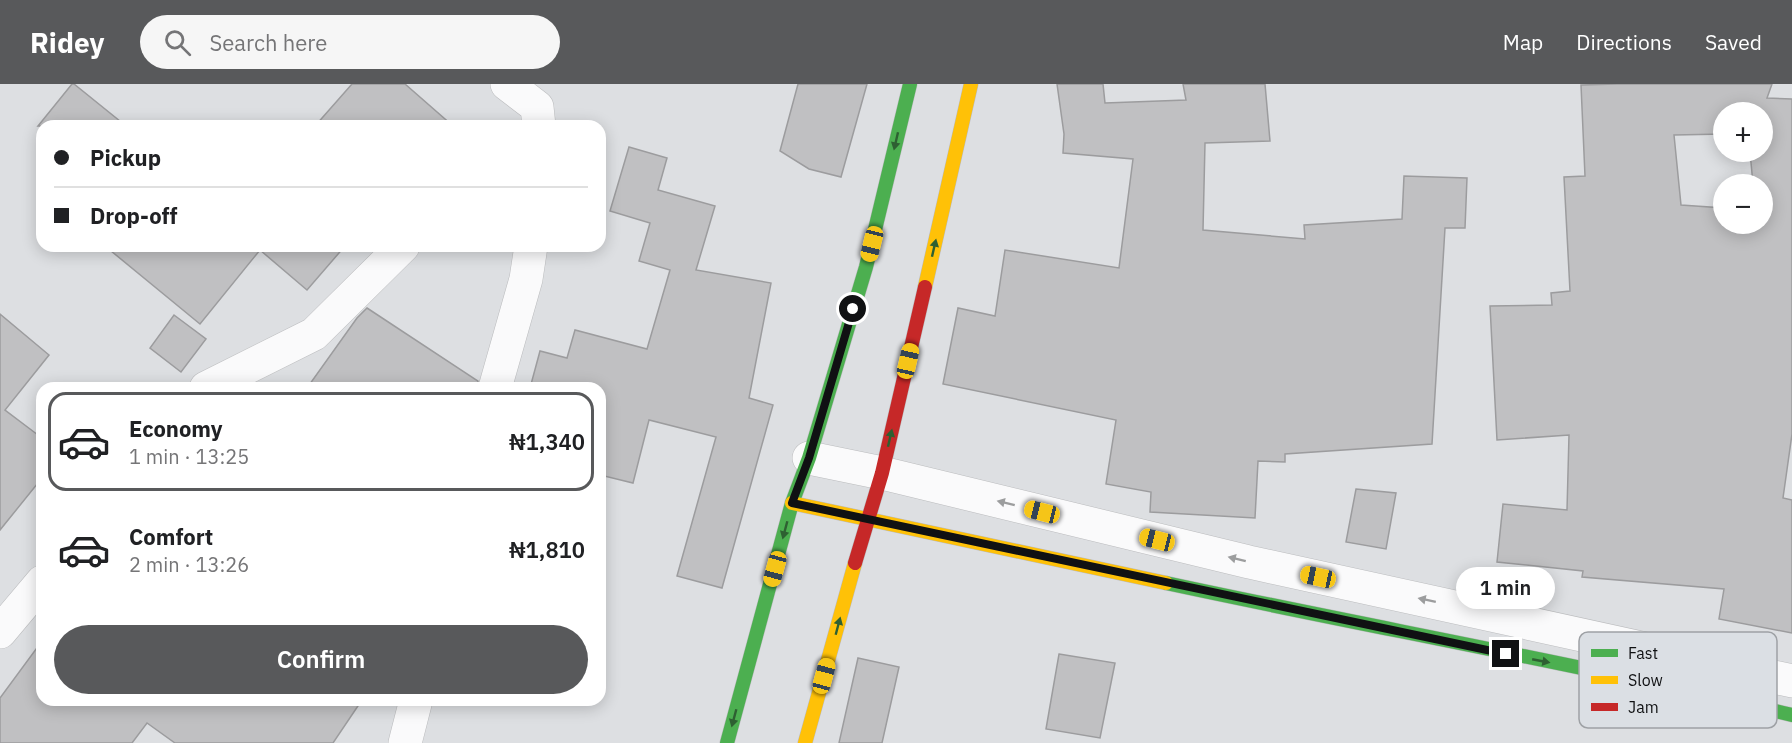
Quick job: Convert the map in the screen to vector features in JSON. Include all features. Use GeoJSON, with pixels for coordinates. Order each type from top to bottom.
{"type":"FeatureCollection","features":[{"type":"Feature","properties":{"kind":"main road"},"geometry":{"type":"LineString","coordinates":[[728,743],[792,503],[809,458],[866,267],[910,84]]}},
{"type":"Feature","properties":{"kind":"main road"},"geometry":{"type":"LineString","coordinates":[[805,743],[867,519],[882,473],[971,84]]}},
{"type":"Feature","properties":{"kind":"main road"},"geometry":{"type":"LineString","coordinates":[[792,503],[1328,618],[1579,668]]}},
{"type":"Feature","properties":{"kind":"main road"},"geometry":{"type":"LineString","coordinates":[[1777,712],[1792,716]]}},
{"type":"Feature","properties":{"kind":"street"},"geometry":{"type":"LineString","coordinates":[[507,84],[532,120]]}},
{"type":"Feature","properties":{"kind":"street"},"geometry":{"type":"LineString","coordinates":[[218,382],[314,334],[397,252]]}},
{"type":"Feature","properties":{"kind":"street"},"geometry":{"type":"LineString","coordinates":[[497,382],[526,279],[530,252]]}},
{"type":"Feature","properties":{"kind":"street"},"geometry":{"type":"LineString","coordinates":[[809,458],[882,473],[1249,562],[1579,634]]}},
{"type":"Feature","properties":{"kind":"street"},"geometry":{"type":"LineString","coordinates":[[0,632],[36,589]]}},
{"type":"Feature","properties":{"kind":"street"},"geometry":{"type":"LineString","coordinates":[[1777,678],[1792,681]]}},
{"type":"Feature","properties":{"kind":"street"},"geometry":{"type":"LineString","coordinates":[[405,743],[414,706]]}},
{"type":"Feature","properties":{"kind":"building"},"geometry":{"type":"Polygon","coordinates":[[[74,84],[119,120],[43,120],[74,84]]]}},
{"type":"Feature","properties":{"kind":"building"},"geometry":{"type":"Polygon","coordinates":[[[352,84],[405,84],[446,120],[320,120],[352,84]]]}},
{"type":"Feature","properties":{"kind":"building"},"geometry":{"type":"Polygon","coordinates":[[[798,84],[867,84],[841,177],[809,169],[780,151],[798,84]]]}},
{"type":"Feature","properties":{"kind":"building"},"geometry":{"type":"Polygon","coordinates":[[[1057,84],[1103,84],[1105,103],[1186,100],[1183,84],[1265,84],[1270,141],[1205,143],[1203,230],[1305,239],[1304,225],[1402,219],[1404,176],[1467,178],[1465,228],[1445,228],[1432,444],[1285,454],[1285,462],[1258,461],[1255,518],[1150,512],[1151,492],[1106,484],[1116,420],[943,384],[958,308],[995,316],[1005,250],[1119,268],[1133,159],[1063,153],[1064,134],[1057,84]]]}},
{"type":"Feature","properties":{"kind":"building"},"geometry":{"type":"Polygon","coordinates":[[[1772,84],[1767,98],[1792,99],[1792,434],[1783,498],[1792,500],[1792,633],[1719,619],[1724,589],[1582,577],[1583,571],[1497,562],[1503,504],[1567,510],[1569,435],[1497,440],[1490,306],[1552,305],[1551,293],[1570,291],[1564,177],[1585,176],[1581,85],[1772,84]],[[1713,102],[1713,134],[1674,135],[1681,205],[1713,207],[1713,234],[1773,234],[1773,174],[1752,174],[1751,162],[1773,162],[1773,102],[1713,102]]]}},
{"type":"Feature","properties":{"kind":"building"},"geometry":{"type":"Polygon","coordinates":[[[629,147],[667,158],[658,190],[715,206],[696,270],[771,283],[749,398],[773,405],[722,588],[677,576],[716,437],[649,420],[633,483],[606,476],[606,382],[532,382],[540,351],[567,358],[575,330],[647,349],[670,270],[639,261],[650,223],[610,211],[629,147]]]}},
{"type":"Feature","properties":{"kind":"building"},"geometry":{"type":"Polygon","coordinates":[[[112,252],[258,252],[200,324],[112,252]]]}},
{"type":"Feature","properties":{"kind":"building"},"geometry":{"type":"Polygon","coordinates":[[[262,252],[340,252],[307,290],[262,252]]]}},
{"type":"Feature","properties":{"kind":"building"},"geometry":{"type":"Polygon","coordinates":[[[367,308],[478,382],[311,382],[357,318],[367,308]]]}},
{"type":"Feature","properties":{"kind":"building"},"geometry":{"type":"Polygon","coordinates":[[[0,314],[49,355],[5,410],[36,433],[36,485],[0,530],[0,314]]]}},
{"type":"Feature","properties":{"kind":"building"},"geometry":{"type":"Polygon","coordinates":[[[174,315],[206,339],[181,372],[150,348],[174,315]]]}},
{"type":"Feature","properties":{"kind":"building"},"geometry":{"type":"Polygon","coordinates":[[[1356,489],[1396,493],[1386,549],[1346,542],[1356,489]]]}},
{"type":"Feature","properties":{"kind":"building"},"geometry":{"type":"Polygon","coordinates":[[[36,649],[36,706],[358,706],[333,743],[175,743],[147,723],[132,743],[0,743],[0,698],[36,649]]]}},
{"type":"Feature","properties":{"kind":"building"},"geometry":{"type":"Polygon","coordinates":[[[1059,654],[1115,663],[1100,738],[1046,729],[1059,654]]]}},
{"type":"Feature","properties":{"kind":"building"},"geometry":{"type":"Polygon","coordinates":[[[858,658],[899,667],[882,743],[839,743],[858,658]]]}},
{"type":"Feature","properties":{"kind":"traffic: fast"},"geometry":{"type":"LineString","coordinates":[[727,743],[792,503],[809,458],[866,267],[910,84]]}},
{"type":"Feature","properties":{"kind":"traffic: fast"},"geometry":{"type":"LineString","coordinates":[[1166,583],[1579,668]]}},
{"type":"Feature","properties":{"kind":"traffic: fast"},"geometry":{"type":"LineString","coordinates":[[1777,712],[1792,715]]}},
{"type":"Feature","properties":{"kind":"traffic: slow"},"geometry":{"type":"LineString","coordinates":[[925,287],[971,84]]}},
{"type":"Feature","properties":{"kind":"traffic: slow"},"geometry":{"type":"LineString","coordinates":[[792,503],[1166,583]]}},
{"type":"Feature","properties":{"kind":"traffic: slow"},"geometry":{"type":"LineString","coordinates":[[805,743],[855,563]]}},
{"type":"Feature","properties":{"kind":"traffic: jam"},"geometry":{"type":"LineString","coordinates":[[855,563],[882,473],[925,287]]}},
{"type":"Feature","properties":{"kind":"route"},"geometry":{"type":"LineString","coordinates":[[853,309],[809,458],[792,503],[1506,654]]}}]}
